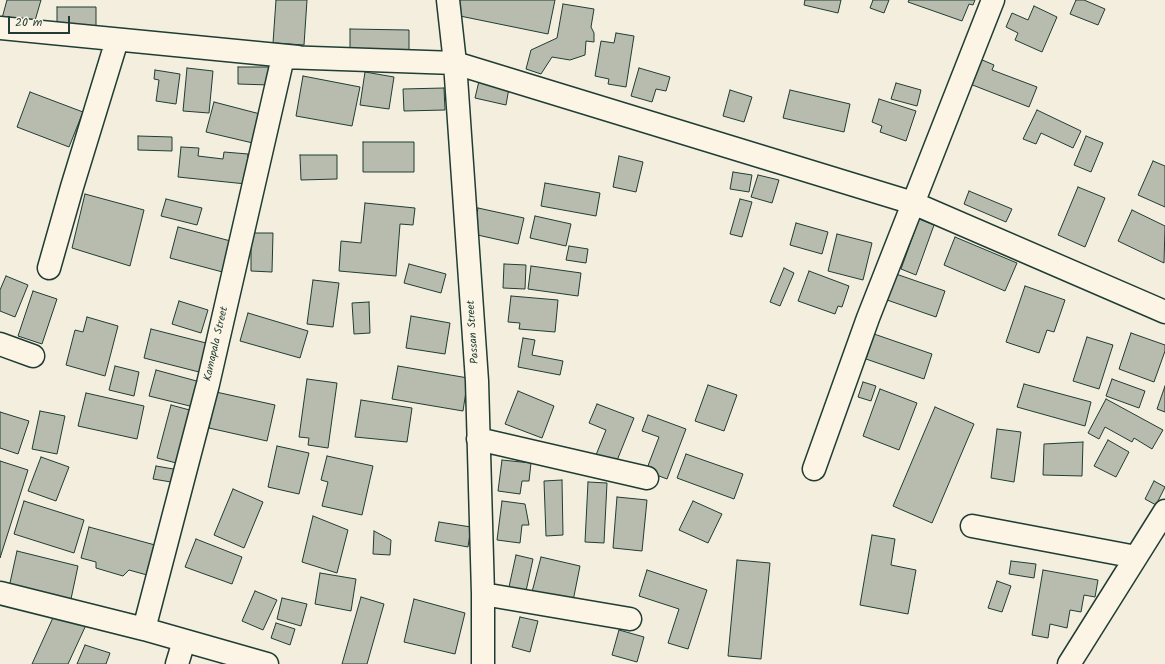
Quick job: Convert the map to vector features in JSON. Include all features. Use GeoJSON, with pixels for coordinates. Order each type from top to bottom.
{"type":"FeatureCollection","features":[{"type":"Feature","properties":{"kind":"street","name":"Passan Street"},"geometry":{"type":"LineString","coordinates":[[448,0],[451,63],[477,381],[483,594],[483,664]]}},
{"type":"Feature","properties":{"kind":"street"},"geometry":{"type":"LineString","coordinates":[[814,469],[868,318],[993,0]]}},
{"type":"Feature","properties":{"kind":"street"},"geometry":{"type":"LineString","coordinates":[[0,28],[282,57],[451,63],[913,203],[1165,312]]}},
{"type":"Feature","properties":{"kind":"street"},"geometry":{"type":"LineString","coordinates":[[49,268],[117,40]]}},
{"type":"Feature","properties":{"kind":"street","name":"Kamapala Street"},"geometry":{"type":"LineString","coordinates":[[144,629],[208,384],[282,57],[451,63]]}},
{"type":"Feature","properties":{"kind":"street"},"geometry":{"type":"LineString","coordinates":[[0,344],[33,356]]}},
{"type":"Feature","properties":{"kind":"street"},"geometry":{"type":"LineString","coordinates":[[478,439],[647,478]]}},
{"type":"Feature","properties":{"kind":"street"},"geometry":{"type":"LineString","coordinates":[[1069,664],[1165,511]]}},
{"type":"Feature","properties":{"kind":"street"},"geometry":{"type":"LineString","coordinates":[[972,526],[1136,557]]}},
{"type":"Feature","properties":{"kind":"street"},"geometry":{"type":"LineString","coordinates":[[0,593],[144,629],[267,664]]}},
{"type":"Feature","properties":{"kind":"street"},"geometry":{"type":"LineString","coordinates":[[483,594],[630,619]]}},
{"type":"Feature","properties":{"kind":"street"},"geometry":{"type":"LineString","coordinates":[[177,664],[184,641]]}},
{"type":"Feature","properties":{"kind":"building"},"geometry":{"type":"Polygon","coordinates":[[[7,0],[41,0],[32,31],[1,22],[7,0]]]}},
{"type":"Feature","properties":{"kind":"building"},"geometry":{"type":"Polygon","coordinates":[[[276,0],[307,0],[304,45],[273,43],[276,0]]]}},
{"type":"Feature","properties":{"kind":"building"},"geometry":{"type":"Polygon","coordinates":[[[458,0],[555,0],[548,34],[455,15],[458,0]]]}},
{"type":"Feature","properties":{"kind":"building"},"geometry":{"type":"Polygon","coordinates":[[[805,0],[841,0],[838,13],[804,5],[805,0]]]}},
{"type":"Feature","properties":{"kind":"building"},"geometry":{"type":"Polygon","coordinates":[[[873,0],[889,0],[884,13],[870,8],[873,0]]]}},
{"type":"Feature","properties":{"kind":"building"},"geometry":{"type":"Polygon","coordinates":[[[909,0],[975,0],[973,5],[969,4],[962,21],[908,2],[909,0]]]}},
{"type":"Feature","properties":{"kind":"building"},"geometry":{"type":"Polygon","coordinates":[[[1076,0],[1084,0],[1105,9],[1098,25],[1070,14],[1076,0]]]}},
{"type":"Feature","properties":{"kind":"building"},"geometry":{"type":"Polygon","coordinates":[[[563,4],[594,9],[591,27],[594,33],[594,42],[586,41],[585,55],[570,60],[552,57],[541,74],[526,69],[531,50],[557,38],[563,4]]]}},
{"type":"Feature","properties":{"kind":"building"},"geometry":{"type":"Polygon","coordinates":[[[1034,6],[1057,17],[1042,52],[1015,40],[1018,33],[1006,27],[1012,13],[1028,20],[1034,6]]]}},
{"type":"Feature","properties":{"kind":"building"},"geometry":{"type":"Polygon","coordinates":[[[57,7],[96,7],[96,31],[57,31],[57,7]]]}},
{"type":"Feature","properties":{"kind":"building"},"geometry":{"type":"Polygon","coordinates":[[[350,29],[409,30],[409,52],[350,51],[350,29]]]}},
{"type":"Feature","properties":{"kind":"building"},"geometry":{"type":"Polygon","coordinates":[[[616,33],[634,36],[626,87],[608,84],[609,79],[595,76],[601,41],[614,43],[616,33]]]}},
{"type":"Feature","properties":{"kind":"building"},"geometry":{"type":"Polygon","coordinates":[[[980,59],[994,65],[992,70],[1037,87],[1029,107],[970,84],[980,59]]]}},
{"type":"Feature","properties":{"kind":"building"},"geometry":{"type":"Polygon","coordinates":[[[238,67],[270,67],[270,85],[238,84],[238,67]]]}},
{"type":"Feature","properties":{"kind":"building"},"geometry":{"type":"Polygon","coordinates":[[[187,68],[213,71],[209,113],[183,111],[187,68]]]}},
{"type":"Feature","properties":{"kind":"building"},"geometry":{"type":"Polygon","coordinates":[[[639,68],[670,77],[666,91],[656,89],[652,102],[631,96],[639,68]]]}},
{"type":"Feature","properties":{"kind":"building"},"geometry":{"type":"Polygon","coordinates":[[[155,70],[180,74],[176,104],[156,101],[159,80],[154,79],[155,70]]]}},
{"type":"Feature","properties":{"kind":"building"},"geometry":{"type":"Polygon","coordinates":[[[365,72],[394,77],[389,109],[360,105],[365,72]]]}},
{"type":"Feature","properties":{"kind":"building"},"geometry":{"type":"Polygon","coordinates":[[[303,76],[360,87],[352,126],[296,116],[303,76]]]}},
{"type":"Feature","properties":{"kind":"building"},"geometry":{"type":"Polygon","coordinates":[[[479,81],[509,88],[506,105],[475,98],[479,81]]]}},
{"type":"Feature","properties":{"kind":"building"},"geometry":{"type":"Polygon","coordinates":[[[896,83],[921,90],[917,106],[891,99],[896,83]]]}},
{"type":"Feature","properties":{"kind":"building"},"geometry":{"type":"Polygon","coordinates":[[[444,88],[445,110],[404,111],[403,89],[444,88]]]}},
{"type":"Feature","properties":{"kind":"building"},"geometry":{"type":"Polygon","coordinates":[[[730,90],[752,97],[744,122],[723,116],[730,90]]]}},
{"type":"Feature","properties":{"kind":"building"},"geometry":{"type":"Polygon","coordinates":[[[790,90],[850,104],[844,132],[783,118],[790,90]]]}},
{"type":"Feature","properties":{"kind":"building"},"geometry":{"type":"Polygon","coordinates":[[[30,92],[83,112],[69,147],[17,127],[30,92]]]}},
{"type":"Feature","properties":{"kind":"building"},"geometry":{"type":"Polygon","coordinates":[[[879,99],[916,111],[906,141],[880,132],[882,126],[872,122],[879,99]]]}},
{"type":"Feature","properties":{"kind":"building"},"geometry":{"type":"Polygon","coordinates":[[[214,102],[264,115],[257,144],[206,132],[214,102]]]}},
{"type":"Feature","properties":{"kind":"building"},"geometry":{"type":"Polygon","coordinates":[[[1037,110],[1081,131],[1073,148],[1041,133],[1036,144],[1023,139],[1037,110]]]}},
{"type":"Feature","properties":{"kind":"building"},"geometry":{"type":"Polygon","coordinates":[[[138,136],[172,137],[172,151],[138,150],[138,136]]]}},
{"type":"Feature","properties":{"kind":"building"},"geometry":{"type":"Polygon","coordinates":[[[1086,136],[1103,143],[1091,172],[1074,165],[1086,136]]]}},
{"type":"Feature","properties":{"kind":"building"},"geometry":{"type":"Polygon","coordinates":[[[363,142],[414,142],[414,172],[363,172],[363,142]]]}},
{"type":"Feature","properties":{"kind":"building"},"geometry":{"type":"Polygon","coordinates":[[[181,147],[199,148],[198,156],[223,159],[224,152],[248,154],[246,184],[178,177],[181,147]]]}},
{"type":"Feature","properties":{"kind":"building"},"geometry":{"type":"Polygon","coordinates":[[[300,155],[337,155],[337,179],[301,180],[300,155]]]}},
{"type":"Feature","properties":{"kind":"building"},"geometry":{"type":"Polygon","coordinates":[[[619,156],[643,162],[636,192],[613,187],[619,156]]]}},
{"type":"Feature","properties":{"kind":"building"},"geometry":{"type":"Polygon","coordinates":[[[1153,161],[1165,166],[1165,207],[1138,195],[1153,161]]]}},
{"type":"Feature","properties":{"kind":"building"},"geometry":{"type":"Polygon","coordinates":[[[733,172],[752,175],[749,192],[730,189],[733,172]]]}},
{"type":"Feature","properties":{"kind":"building"},"geometry":{"type":"Polygon","coordinates":[[[758,175],[779,180],[772,203],[751,197],[758,175]]]}},
{"type":"Feature","properties":{"kind":"building"},"geometry":{"type":"Polygon","coordinates":[[[545,183],[600,193],[596,216],[541,206],[545,183]]]}},
{"type":"Feature","properties":{"kind":"building"},"geometry":{"type":"Polygon","coordinates":[[[1078,187],[1105,198],[1085,247],[1058,235],[1078,187]]]}},
{"type":"Feature","properties":{"kind":"building"},"geometry":{"type":"Polygon","coordinates":[[[969,191],[1012,209],[1006,222],[964,204],[969,191]]]}},
{"type":"Feature","properties":{"kind":"building"},"geometry":{"type":"Polygon","coordinates":[[[85,194],[144,210],[130,266],[72,248],[85,194]]]}},
{"type":"Feature","properties":{"kind":"building"},"geometry":{"type":"Polygon","coordinates":[[[166,199],[202,208],[197,225],[161,216],[166,199]]]}},
{"type":"Feature","properties":{"kind":"building"},"geometry":{"type":"Polygon","coordinates":[[[740,199],[752,202],[742,237],[730,234],[740,199]]]}},
{"type":"Feature","properties":{"kind":"building"},"geometry":{"type":"Polygon","coordinates":[[[365,203],[415,208],[413,225],[400,224],[396,276],[339,271],[341,241],[361,243],[365,203]]]}},
{"type":"Feature","properties":{"kind":"building"},"geometry":{"type":"Polygon","coordinates":[[[478,208],[524,218],[518,244],[473,234],[478,208]]]}},
{"type":"Feature","properties":{"kind":"building"},"geometry":{"type":"Polygon","coordinates":[[[1132,210],[1165,226],[1164,263],[1118,241],[1132,210]]]}},
{"type":"Feature","properties":{"kind":"building"},"geometry":{"type":"Polygon","coordinates":[[[535,216],[571,224],[566,246],[530,238],[535,216]]]}},
{"type":"Feature","properties":{"kind":"building"},"geometry":{"type":"Polygon","coordinates":[[[919,219],[934,225],[916,275],[901,269],[919,219]]]}},
{"type":"Feature","properties":{"kind":"building"},"geometry":{"type":"Polygon","coordinates":[[[796,223],[828,232],[822,254],[790,245],[796,223]]]}},
{"type":"Feature","properties":{"kind":"building"},"geometry":{"type":"Polygon","coordinates":[[[178,227],[238,243],[230,274],[170,258],[178,227]]]}},
{"type":"Feature","properties":{"kind":"building"},"geometry":{"type":"Polygon","coordinates":[[[251,233],[273,233],[272,272],[251,271],[251,233]]]}},
{"type":"Feature","properties":{"kind":"building"},"geometry":{"type":"Polygon","coordinates":[[[837,234],[872,243],[863,280],[828,271],[837,234]]]}},
{"type":"Feature","properties":{"kind":"building"},"geometry":{"type":"Polygon","coordinates":[[[955,237],[1017,263],[1005,291],[944,265],[955,237]]]}},
{"type":"Feature","properties":{"kind":"building"},"geometry":{"type":"Polygon","coordinates":[[[569,246],[588,249],[586,263],[566,260],[569,246]]]}},
{"type":"Feature","properties":{"kind":"building"},"geometry":{"type":"Polygon","coordinates":[[[409,264],[446,274],[441,293],[404,283],[409,264]]]}},
{"type":"Feature","properties":{"kind":"building"},"geometry":{"type":"Polygon","coordinates":[[[504,264],[526,265],[525,289],[503,288],[504,264]]]}},
{"type":"Feature","properties":{"kind":"building"},"geometry":{"type":"Polygon","coordinates":[[[531,266],[581,273],[578,296],[528,289],[531,266]]]}},
{"type":"Feature","properties":{"kind":"building"},"geometry":{"type":"Polygon","coordinates":[[[784,268],[794,273],[780,306],[770,302],[784,268]]]}},
{"type":"Feature","properties":{"kind":"building"},"geometry":{"type":"Polygon","coordinates":[[[809,271],[849,286],[842,307],[838,306],[835,314],[798,301],[809,271]]]}},
{"type":"Feature","properties":{"kind":"building"},"geometry":{"type":"Polygon","coordinates":[[[896,274],[945,291],[936,317],[887,300],[896,274]]]}},
{"type":"Feature","properties":{"kind":"building"},"geometry":{"type":"Polygon","coordinates":[[[6,276],[28,285],[15,317],[0,311],[0,290],[6,276]]]}},
{"type":"Feature","properties":{"kind":"building"},"geometry":{"type":"Polygon","coordinates":[[[313,280],[339,283],[333,327],[307,324],[313,280]]]}},
{"type":"Feature","properties":{"kind":"building"},"geometry":{"type":"Polygon","coordinates":[[[1025,286],[1065,300],[1054,332],[1047,330],[1039,353],[1006,342],[1025,286]]]}},
{"type":"Feature","properties":{"kind":"building"},"geometry":{"type":"Polygon","coordinates":[[[33,291],[57,299],[42,344],[18,336],[33,291]]]}},
{"type":"Feature","properties":{"kind":"building"},"geometry":{"type":"Polygon","coordinates":[[[511,296],[558,300],[555,332],[519,329],[520,323],[508,322],[511,296]]]}},
{"type":"Feature","properties":{"kind":"building"},"geometry":{"type":"Polygon","coordinates":[[[179,301],[208,310],[201,333],[172,324],[179,301]]]}},
{"type":"Feature","properties":{"kind":"building"},"geometry":{"type":"Polygon","coordinates":[[[369,302],[370,333],[354,334],[352,303],[369,302]]]}},
{"type":"Feature","properties":{"kind":"building"},"geometry":{"type":"Polygon","coordinates":[[[248,313],[308,331],[300,358],[240,341],[248,313]]]}},
{"type":"Feature","properties":{"kind":"building"},"geometry":{"type":"Polygon","coordinates":[[[411,316],[450,323],[445,354],[406,348],[411,316]]]}},
{"type":"Feature","properties":{"kind":"building"},"geometry":{"type":"Polygon","coordinates":[[[87,317],[118,326],[105,376],[66,365],[75,330],[83,332],[87,317]]]}},
{"type":"Feature","properties":{"kind":"building"},"geometry":{"type":"Polygon","coordinates":[[[151,329],[210,344],[203,373],[144,358],[151,329]]]}},
{"type":"Feature","properties":{"kind":"building"},"geometry":{"type":"Polygon","coordinates":[[[1131,333],[1165,345],[1165,351],[1154,382],[1119,369],[1131,333]]]}},
{"type":"Feature","properties":{"kind":"building"},"geometry":{"type":"Polygon","coordinates":[[[874,334],[932,354],[924,379],[866,359],[874,334]]]}},
{"type":"Feature","properties":{"kind":"building"},"geometry":{"type":"Polygon","coordinates":[[[1087,337],[1113,345],[1099,389],[1073,381],[1087,337]]]}},
{"type":"Feature","properties":{"kind":"building"},"geometry":{"type":"Polygon","coordinates":[[[523,338],[535,340],[532,355],[563,361],[560,375],[518,367],[523,338]]]}},
{"type":"Feature","properties":{"kind":"building"},"geometry":{"type":"Polygon","coordinates":[[[115,366],[139,372],[134,396],[109,390],[115,366]]]}},
{"type":"Feature","properties":{"kind":"building"},"geometry":{"type":"Polygon","coordinates":[[[398,366],[468,378],[463,411],[392,399],[398,366]]]}},
{"type":"Feature","properties":{"kind":"building"},"geometry":{"type":"Polygon","coordinates":[[[156,370],[204,383],[198,408],[149,396],[156,370]]]}},
{"type":"Feature","properties":{"kind":"building"},"geometry":{"type":"Polygon","coordinates":[[[307,379],[337,383],[328,448],[308,445],[309,438],[299,437],[307,379]]]}},
{"type":"Feature","properties":{"kind":"building"},"geometry":{"type":"Polygon","coordinates":[[[1112,379],[1145,391],[1139,408],[1106,396],[1112,379]]]}},
{"type":"Feature","properties":{"kind":"building"},"geometry":{"type":"Polygon","coordinates":[[[863,382],[876,386],[871,401],[858,397],[863,382]]]}},
{"type":"Feature","properties":{"kind":"building"},"geometry":{"type":"Polygon","coordinates":[[[1024,384],[1091,402],[1085,426],[1017,407],[1024,384]]]}},
{"type":"Feature","properties":{"kind":"building"},"geometry":{"type":"Polygon","coordinates":[[[708,385],[737,395],[724,431],[695,421],[708,385]]]}},
{"type":"Feature","properties":{"kind":"building"},"geometry":{"type":"Polygon","coordinates":[[[1165,386],[1165,412],[1157,409],[1165,386]]]}},
{"type":"Feature","properties":{"kind":"building"},"geometry":{"type":"Polygon","coordinates":[[[880,389],[917,403],[899,450],[863,436],[880,389]]]}},
{"type":"Feature","properties":{"kind":"building"},"geometry":{"type":"Polygon","coordinates":[[[518,391],[554,406],[542,438],[505,424],[518,391]]]}},
{"type":"Feature","properties":{"kind":"building"},"geometry":{"type":"Polygon","coordinates":[[[216,392],[275,405],[267,441],[209,428],[216,392]]]}},
{"type":"Feature","properties":{"kind":"building"},"geometry":{"type":"Polygon","coordinates":[[[86,393],[144,406],[137,439],[78,426],[86,393]]]}},
{"type":"Feature","properties":{"kind":"building"},"geometry":{"type":"Polygon","coordinates":[[[1106,399],[1163,430],[1152,449],[1134,438],[1132,442],[1105,427],[1099,439],[1088,433],[1106,399]]]}},
{"type":"Feature","properties":{"kind":"building"},"geometry":{"type":"Polygon","coordinates":[[[361,400],[412,408],[407,442],[355,437],[361,400]]]}},
{"type":"Feature","properties":{"kind":"building"},"geometry":{"type":"Polygon","coordinates":[[[597,404],[634,418],[616,463],[596,455],[606,430],[589,423],[597,404]]]}},
{"type":"Feature","properties":{"kind":"building"},"geometry":{"type":"Polygon","coordinates":[[[171,405],[197,412],[184,465],[157,458],[171,405]]]}},
{"type":"Feature","properties":{"kind":"building"},"geometry":{"type":"Polygon","coordinates":[[[935,407],[974,424],[932,523],[893,506],[935,407]]]}},
{"type":"Feature","properties":{"kind":"building"},"geometry":{"type":"Polygon","coordinates":[[[40,411],[65,416],[57,454],[32,449],[40,411]]]}},
{"type":"Feature","properties":{"kind":"building"},"geometry":{"type":"Polygon","coordinates":[[[0,412],[29,421],[18,454],[0,448],[0,412]]]}},
{"type":"Feature","properties":{"kind":"building"},"geometry":{"type":"Polygon","coordinates":[[[648,415],[686,429],[667,479],[646,471],[659,437],[642,431],[648,415]]]}},
{"type":"Feature","properties":{"kind":"building"},"geometry":{"type":"Polygon","coordinates":[[[997,429],[1021,432],[1014,482],[991,478],[997,429]]]}},
{"type":"Feature","properties":{"kind":"building"},"geometry":{"type":"Polygon","coordinates":[[[1108,440],[1129,452],[1116,477],[1094,466],[1108,440]]]}},
{"type":"Feature","properties":{"kind":"building"},"geometry":{"type":"Polygon","coordinates":[[[1083,442],[1082,476],[1043,475],[1044,444],[1083,442]]]}},
{"type":"Feature","properties":{"kind":"building"},"geometry":{"type":"Polygon","coordinates":[[[277,446],[309,453],[299,494],[268,487],[277,446]]]}},
{"type":"Feature","properties":{"kind":"building"},"geometry":{"type":"Polygon","coordinates":[[[686,454],[743,474],[734,499],[677,478],[686,454]]]}},
{"type":"Feature","properties":{"kind":"building"},"geometry":{"type":"Polygon","coordinates":[[[327,456],[373,466],[362,515],[322,506],[328,482],[321,480],[327,456]]]}},
{"type":"Feature","properties":{"kind":"building"},"geometry":{"type":"Polygon","coordinates":[[[41,457],[69,467],[56,501],[28,491],[41,457]]]}},
{"type":"Feature","properties":{"kind":"building"},"geometry":{"type":"Polygon","coordinates":[[[502,460],[531,463],[529,481],[522,481],[520,494],[498,491],[502,460]]]}},
{"type":"Feature","properties":{"kind":"building"},"geometry":{"type":"Polygon","coordinates":[[[0,461],[28,470],[0,558],[0,461]]]}},
{"type":"Feature","properties":{"kind":"building"},"geometry":{"type":"Polygon","coordinates":[[[156,466],[179,470],[177,483],[153,479],[156,466]]]}},
{"type":"Feature","properties":{"kind":"building"},"geometry":{"type":"Polygon","coordinates":[[[562,480],[563,535],[546,536],[544,481],[562,480]]]}},
{"type":"Feature","properties":{"kind":"building"},"geometry":{"type":"Polygon","coordinates":[[[1154,481],[1165,487],[1156,505],[1145,499],[1154,481]]]}},
{"type":"Feature","properties":{"kind":"building"},"geometry":{"type":"Polygon","coordinates":[[[588,482],[607,483],[604,543],[585,542],[588,482]]]}},
{"type":"Feature","properties":{"kind":"building"},"geometry":{"type":"Polygon","coordinates":[[[233,489],[263,502],[244,548],[214,535],[233,489]]]}},
{"type":"Feature","properties":{"kind":"building"},"geometry":{"type":"Polygon","coordinates":[[[617,497],[647,500],[642,551],[613,548],[617,497]]]}},
{"type":"Feature","properties":{"kind":"building"},"geometry":{"type":"Polygon","coordinates":[[[24,501],[84,520],[74,553],[14,534],[24,501]]]}},
{"type":"Feature","properties":{"kind":"building"},"geometry":{"type":"Polygon","coordinates":[[[502,501],[525,504],[529,525],[522,525],[520,543],[497,540],[502,501]]]}},
{"type":"Feature","properties":{"kind":"building"},"geometry":{"type":"Polygon","coordinates":[[[693,501],[722,514],[708,543],[679,530],[693,501]]]}},
{"type":"Feature","properties":{"kind":"building"},"geometry":{"type":"Polygon","coordinates":[[[313,516],[348,530],[337,573],[302,562],[313,516]]]}},
{"type":"Feature","properties":{"kind":"building"},"geometry":{"type":"Polygon","coordinates":[[[439,522],[471,527],[468,547],[435,541],[439,522]]]}},
{"type":"Feature","properties":{"kind":"building"},"geometry":{"type":"Polygon","coordinates":[[[89,527],[155,545],[147,575],[129,570],[123,576],[96,568],[96,562],[81,558],[89,527]]]}},
{"type":"Feature","properties":{"kind":"building"},"geometry":{"type":"Polygon","coordinates":[[[374,531],[391,540],[390,555],[373,554],[374,531]]]}},
{"type":"Feature","properties":{"kind":"building"},"geometry":{"type":"Polygon","coordinates":[[[872,535],[895,539],[891,565],[916,570],[908,614],[860,605],[872,535]]]}},
{"type":"Feature","properties":{"kind":"building"},"geometry":{"type":"Polygon","coordinates":[[[196,539],[242,557],[232,584],[185,567],[196,539]]]}},
{"type":"Feature","properties":{"kind":"building"},"geometry":{"type":"Polygon","coordinates":[[[17,551],[78,566],[71,599],[26,589],[8,592],[17,551]]]}},
{"type":"Feature","properties":{"kind":"building"},"geometry":{"type":"Polygon","coordinates":[[[516,555],[533,559],[526,591],[509,587],[516,555]]]}},
{"type":"Feature","properties":{"kind":"building"},"geometry":{"type":"Polygon","coordinates":[[[541,557],[580,566],[573,601],[532,592],[541,557]]]}},
{"type":"Feature","properties":{"kind":"building"},"geometry":{"type":"Polygon","coordinates":[[[737,560],[770,563],[761,659],[728,656],[737,560]]]}},
{"type":"Feature","properties":{"kind":"building"},"geometry":{"type":"Polygon","coordinates":[[[1011,561],[1036,564],[1034,578],[1009,574],[1011,561]]]}},
{"type":"Feature","properties":{"kind":"building"},"geometry":{"type":"Polygon","coordinates":[[[647,570],[707,590],[688,649],[668,643],[679,609],[639,596],[647,570]]]}},
{"type":"Feature","properties":{"kind":"building"},"geometry":{"type":"Polygon","coordinates":[[[1043,570],[1098,580],[1095,597],[1084,595],[1081,612],[1070,610],[1067,628],[1050,624],[1048,638],[1032,635],[1043,570]]]}},
{"type":"Feature","properties":{"kind":"building"},"geometry":{"type":"Polygon","coordinates":[[[320,573],[356,579],[351,611],[315,604],[320,573]]]}},
{"type":"Feature","properties":{"kind":"building"},"geometry":{"type":"Polygon","coordinates":[[[997,581],[1011,586],[1002,612],[988,608],[997,581]]]}},
{"type":"Feature","properties":{"kind":"building"},"geometry":{"type":"Polygon","coordinates":[[[255,591],[277,600],[263,630],[242,621],[255,591]]]}},
{"type":"Feature","properties":{"kind":"building"},"geometry":{"type":"Polygon","coordinates":[[[361,597],[384,604],[367,664],[342,664],[361,597]]]}},
{"type":"Feature","properties":{"kind":"building"},"geometry":{"type":"Polygon","coordinates":[[[282,598],[307,604],[301,626],[277,619],[282,598]]]}},
{"type":"Feature","properties":{"kind":"building"},"geometry":{"type":"Polygon","coordinates":[[[414,599],[465,613],[455,654],[404,642],[414,599]]]}},
{"type":"Feature","properties":{"kind":"building"},"geometry":{"type":"Polygon","coordinates":[[[56,611],[86,625],[68,664],[32,664],[56,611]]]}},
{"type":"Feature","properties":{"kind":"building"},"geometry":{"type":"Polygon","coordinates":[[[520,617],[538,621],[530,652],[512,647],[520,617]]]}},
{"type":"Feature","properties":{"kind":"building"},"geometry":{"type":"Polygon","coordinates":[[[276,623],[295,629],[290,645],[271,638],[276,623]]]}},
{"type":"Feature","properties":{"kind":"building"},"geometry":{"type":"Polygon","coordinates":[[[619,630],[644,637],[637,662],[612,655],[619,630]]]}},
{"type":"Feature","properties":{"kind":"building"},"geometry":{"type":"Polygon","coordinates":[[[85,645],[110,653],[106,664],[77,664],[85,645]]]}}]}
